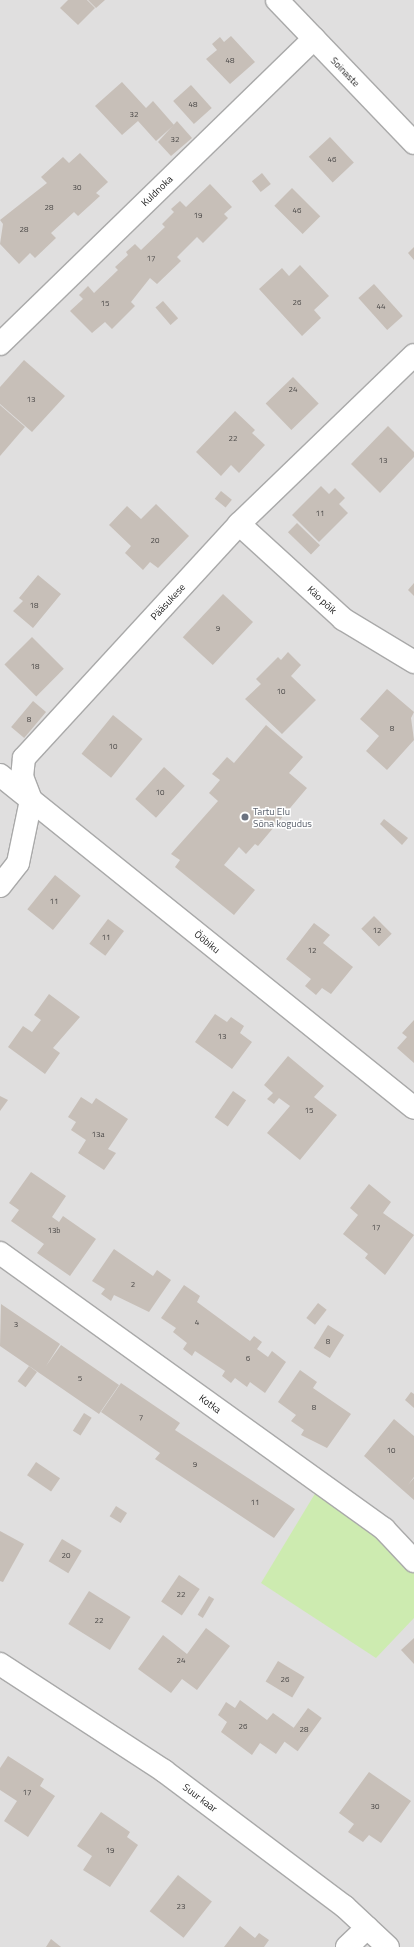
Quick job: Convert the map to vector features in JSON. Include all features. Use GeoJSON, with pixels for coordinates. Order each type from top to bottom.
{"type":"FeatureCollection","features":[{"type":"Feature","properties":{"kind":"street","name":"Soinaste"},"geometry":{"type":"LineString","coordinates":[[277,0],[414,143]]}},
{"type":"Feature","properties":{"kind":"street","name":"Kuldnoka"},"geometry":{"type":"LineString","coordinates":[[0,344],[314,39]]}},
{"type":"Feature","properties":{"kind":"street","name":"Pääsukese"},"geometry":{"type":"LineString","coordinates":[[31,800],[22,777],[24,758],[240,524],[414,355]]}},
{"type":"Feature","properties":{"kind":"street","name":"Käo põik"},"geometry":{"type":"LineString","coordinates":[[240,524],[343,619],[414,662]]}},
{"type":"Feature","properties":{"kind":"street","name":"Ööbiku"},"geometry":{"type":"LineString","coordinates":[[0,775],[414,1108]]}},
{"type":"Feature","properties":{"kind":"street"},"geometry":{"type":"LineString","coordinates":[[0,886],[18,863],[31,800]]}},
{"type":"Feature","properties":{"kind":"street","name":"Kotka"},"geometry":{"type":"LineString","coordinates":[[0,1253],[384,1529],[414,1561]]}},
{"type":"Feature","properties":{"kind":"street","name":"Suur kaar"},"geometry":{"type":"LineString","coordinates":[[0,1664],[164,1771],[344,1906],[388,1947]]}},
{"type":"Feature","properties":{"kind":"street"},"geometry":{"type":"LineString","coordinates":[[346,1947],[367,1928]]}},
{"type":"Feature","properties":{"kind":"shaded area"},"geometry":{"type":"Polygon","coordinates":[[[0,0],[414,0],[414,1947],[0,1947],[0,0]]]}},
{"type":"Feature","properties":{"kind":"green space"},"geometry":{"type":"Polygon","coordinates":[[[322,1482],[414,1554],[414,1618],[376,1658],[261,1583],[322,1482]]]}},
{"type":"Feature","properties":{"kind":"building"},"geometry":{"type":"Polygon","coordinates":[[[68,0],[87,0],[95,8],[78,25],[60,8],[68,0]]]}},
{"type":"Feature","properties":{"kind":"building"},"geometry":{"type":"Polygon","coordinates":[[[88,0],[105,0],[96,8],[88,0]]]}},
{"type":"Feature","properties":{"kind":"building"},"geometry":{"type":"Polygon","coordinates":[[[231,36],[255,62],[230,84],[206,59],[217,50],[212,44],[220,37],[224,42],[231,36]]]}},
{"type":"Feature","properties":{"kind":"building"},"geometry":{"type":"Polygon","coordinates":[[[122,82],[146,108],[153,101],[174,125],[156,141],[138,121],[122,135],[95,106],[122,82]]]}},
{"type":"Feature","properties":{"kind":"building"},"geometry":{"type":"Polygon","coordinates":[[[191,85],[212,108],[194,124],[173,101],[191,85]]]}},
{"type":"Feature","properties":{"kind":"building"},"geometry":{"type":"Polygon","coordinates":[[[177,121],[192,138],[171,156],[158,142],[177,121]]]}},
{"type":"Feature","properties":{"kind":"building"},"geometry":{"type":"Polygon","coordinates":[[[330,137],[354,163],[333,182],[309,157],[330,137]]]}},
{"type":"Feature","properties":{"kind":"building"},"geometry":{"type":"Polygon","coordinates":[[[80,153],[108,182],[96,193],[100,196],[78,216],[74,212],[51,233],[56,238],[35,258],[30,253],[19,264],[0,244],[3,224],[0,220],[47,183],[41,177],[63,157],[69,163],[80,153]]]}},
{"type":"Feature","properties":{"kind":"building"},"geometry":{"type":"Polygon","coordinates":[[[262,173],[271,184],[261,192],[252,181],[262,173]]]}},
{"type":"Feature","properties":{"kind":"building"},"geometry":{"type":"Polygon","coordinates":[[[210,184],[232,207],[224,214],[228,218],[203,243],[197,237],[177,257],[181,261],[157,284],[150,278],[131,302],[135,306],[112,329],[105,322],[92,333],[70,311],[83,299],[79,295],[88,286],[94,293],[118,270],[115,267],[128,255],[126,252],[135,244],[141,250],[165,227],[162,224],[174,212],[171,209],[180,201],[186,207],[210,184]]]}},
{"type":"Feature","properties":{"kind":"building"},"geometry":{"type":"Polygon","coordinates":[[[292,188],[320,216],[303,234],[274,206],[292,188]]]}},
{"type":"Feature","properties":{"kind":"building"},"geometry":{"type":"Polygon","coordinates":[[[414,247],[414,260],[408,253],[414,247]]]}},
{"type":"Feature","properties":{"kind":"building"},"geometry":{"type":"Polygon","coordinates":[[[300,265],[329,296],[314,310],[321,318],[302,336],[259,289],[282,268],[289,276],[300,265]]]}},
{"type":"Feature","properties":{"kind":"building"},"geometry":{"type":"Polygon","coordinates":[[[374,284],[403,316],[387,330],[358,298],[374,284]]]}},
{"type":"Feature","properties":{"kind":"building"},"geometry":{"type":"Polygon","coordinates":[[[163,301],[178,318],[171,325],[155,308],[163,301]]]}},
{"type":"Feature","properties":{"kind":"building"},"geometry":{"type":"Polygon","coordinates":[[[24,360],[65,396],[32,432],[0,404],[0,387],[24,360]]]}},
{"type":"Feature","properties":{"kind":"building"},"geometry":{"type":"Polygon","coordinates":[[[293,377],[319,404],[291,430],[266,403],[293,377]]]}},
{"type":"Feature","properties":{"kind":"building"},"geometry":{"type":"Polygon","coordinates":[[[0,405],[25,427],[0,456],[0,405]]]}},
{"type":"Feature","properties":{"kind":"building"},"geometry":{"type":"Polygon","coordinates":[[[235,411],[255,430],[252,433],[265,445],[239,473],[231,465],[221,476],[196,452],[235,411]]]}},
{"type":"Feature","properties":{"kind":"building"},"geometry":{"type":"Polygon","coordinates":[[[388,426],[414,452],[414,457],[380,493],[351,464],[388,426]]]}},
{"type":"Feature","properties":{"kind":"building"},"geometry":{"type":"Polygon","coordinates":[[[321,486],[329,494],[335,488],[345,498],[339,504],[348,513],[319,542],[292,515],[321,486]]]}},
{"type":"Feature","properties":{"kind":"building"},"geometry":{"type":"Polygon","coordinates":[[[221,491],[232,500],[226,508],[215,499],[221,491]]]}},
{"type":"Feature","properties":{"kind":"building"},"geometry":{"type":"Polygon","coordinates":[[[156,504],[189,536],[158,568],[150,562],[143,570],[125,553],[131,546],[109,525],[127,506],[141,519],[156,504]]]}},
{"type":"Feature","properties":{"kind":"building"},"geometry":{"type":"Polygon","coordinates":[[[297,523],[320,545],[311,555],[288,532],[297,523]]]}},
{"type":"Feature","properties":{"kind":"building"},"geometry":{"type":"Polygon","coordinates":[[[38,575],[61,594],[33,628],[13,611],[23,601],[19,598],[38,575]]]}},
{"type":"Feature","properties":{"kind":"building"},"geometry":{"type":"Polygon","coordinates":[[[414,583],[414,596],[408,590],[414,583]]]}},
{"type":"Feature","properties":{"kind":"building"},"geometry":{"type":"Polygon","coordinates":[[[223,594],[253,622],[213,665],[183,637],[223,594]]]}},
{"type":"Feature","properties":{"kind":"building"},"geometry":{"type":"Polygon","coordinates":[[[32,637],[64,669],[36,696],[4,665],[32,637]]]}},
{"type":"Feature","properties":{"kind":"building"},"geometry":{"type":"Polygon","coordinates":[[[288,652],[301,665],[291,676],[316,700],[282,734],[245,699],[261,684],[256,679],[278,657],[281,660],[288,652]]]}},
{"type":"Feature","properties":{"kind":"building"},"geometry":{"type":"Polygon","coordinates":[[[387,689],[414,712],[411,718],[414,740],[387,770],[366,751],[379,736],[360,719],[387,689]]]}},
{"type":"Feature","properties":{"kind":"building"},"geometry":{"type":"Polygon","coordinates":[[[33,701],[46,712],[24,738],[11,727],[33,701]]]}},
{"type":"Feature","properties":{"kind":"building"},"geometry":{"type":"Polygon","coordinates":[[[113,715],[143,739],[111,778],[82,754],[113,715]]]}},
{"type":"Feature","properties":{"kind":"building"},"geometry":{"type":"Polygon","coordinates":[[[266,725],[303,757],[289,773],[307,788],[258,846],[255,844],[246,854],[239,847],[224,865],[255,890],[234,915],[175,867],[180,860],[171,854],[218,801],[209,793],[220,780],[212,774],[227,757],[234,763],[266,725]]]}},
{"type":"Feature","properties":{"kind":"building"},"geometry":{"type":"Polygon","coordinates":[[[164,767],[185,786],[156,818],[135,799],[164,767]]]}},
{"type":"Feature","properties":{"kind":"building"},"geometry":{"type":"Polygon","coordinates":[[[384,819],[408,838],[402,845],[380,824],[384,819]]]}},
{"type":"Feature","properties":{"kind":"building"},"geometry":{"type":"Polygon","coordinates":[[[55,875],[81,896],[53,930],[27,909],[55,875]]]}},
{"type":"Feature","properties":{"kind":"building"},"geometry":{"type":"Polygon","coordinates":[[[374,916],[392,934],[379,946],[361,929],[374,916]]]}},
{"type":"Feature","properties":{"kind":"building"},"geometry":{"type":"Polygon","coordinates":[[[108,919],[124,931],[105,956],[89,944],[108,919]]]}},
{"type":"Feature","properties":{"kind":"building"},"geometry":{"type":"Polygon","coordinates":[[[314,923],[330,935],[323,943],[353,967],[331,994],[322,988],[316,995],[305,986],[311,979],[286,959],[314,923]]]}},
{"type":"Feature","properties":{"kind":"building"},"geometry":{"type":"Polygon","coordinates":[[[49,994],[80,1017],[53,1048],[60,1053],[45,1074],[8,1047],[23,1026],[32,1032],[41,1020],[34,1015],[49,994]]]}},
{"type":"Feature","properties":{"kind":"building"},"geometry":{"type":"Polygon","coordinates":[[[215,1014],[227,1022],[231,1017],[244,1026],[240,1033],[252,1042],[232,1069],[195,1042],[215,1014]]]}},
{"type":"Feature","properties":{"kind":"building"},"geometry":{"type":"Polygon","coordinates":[[[414,1020],[414,1063],[397,1048],[407,1037],[402,1033],[414,1020]]]}},
{"type":"Feature","properties":{"kind":"building"},"geometry":{"type":"Polygon","coordinates":[[[288,1056],[324,1086],[314,1097],[337,1115],[300,1160],[267,1133],[290,1106],[279,1098],[274,1104],[267,1099],[273,1093],[264,1085],[288,1056]]]}},
{"type":"Feature","properties":{"kind":"building"},"geometry":{"type":"Polygon","coordinates":[[[233,1091],[246,1100],[228,1126],[215,1117],[233,1091]]]}},
{"type":"Feature","properties":{"kind":"building"},"geometry":{"type":"Polygon","coordinates":[[[0,1096],[8,1100],[0,1111],[0,1096]]]}},
{"type":"Feature","properties":{"kind":"building"},"geometry":{"type":"Polygon","coordinates":[[[81,1097],[92,1104],[96,1098],[128,1119],[108,1149],[116,1153],[104,1170],[78,1153],[86,1140],[71,1130],[76,1122],[68,1117],[81,1097]]]}},
{"type":"Feature","properties":{"kind":"building"},"geometry":{"type":"Polygon","coordinates":[[[31,1172],[66,1196],[52,1217],[59,1222],[63,1216],[96,1239],[70,1276],[37,1253],[44,1244],[11,1221],[19,1210],[9,1203],[31,1172]]]}},
{"type":"Feature","properties":{"kind":"building"},"geometry":{"type":"Polygon","coordinates":[[[369,1184],[391,1202],[383,1213],[414,1235],[385,1275],[365,1258],[368,1254],[343,1234],[358,1215],[350,1208],[369,1184]]]}},
{"type":"Feature","properties":{"kind":"building"},"geometry":{"type":"Polygon","coordinates":[[[114,1249],[153,1276],[157,1270],[171,1280],[149,1312],[114,1295],[111,1301],[101,1294],[105,1289],[92,1281],[114,1249]]]}},
{"type":"Feature","properties":{"kind":"building"},"geometry":{"type":"Polygon","coordinates":[[[184,1285],[200,1296],[197,1302],[250,1341],[254,1336],[262,1342],[257,1349],[268,1357],[272,1351],[286,1362],[265,1393],[250,1382],[247,1387],[235,1378],[231,1383],[222,1376],[225,1371],[195,1351],[192,1356],[183,1349],[187,1343],[173,1332],[176,1328],[161,1318],[184,1285]]]}},
{"type":"Feature","properties":{"kind":"building"},"geometry":{"type":"Polygon","coordinates":[[[318,1303],[327,1310],[315,1325],[306,1318],[318,1303]]]}},
{"type":"Feature","properties":{"kind":"building"},"geometry":{"type":"Polygon","coordinates":[[[1,1304],[60,1344],[46,1366],[61,1345],[119,1385],[99,1414],[0,1346],[1,1304]]]}},
{"type":"Feature","properties":{"kind":"building"},"geometry":{"type":"Polygon","coordinates":[[[328,1325],[344,1335],[330,1358],[314,1348],[328,1325]]]}},
{"type":"Feature","properties":{"kind":"building"},"geometry":{"type":"Polygon","coordinates":[[[29,1366],[37,1372],[26,1387],[18,1381],[29,1366]]]}},
{"type":"Feature","properties":{"kind":"building"},"geometry":{"type":"Polygon","coordinates":[[[300,1370],[317,1382],[313,1388],[351,1414],[327,1448],[301,1435],[304,1430],[291,1421],[296,1415],[278,1402],[300,1370]]]}},
{"type":"Feature","properties":{"kind":"building"},"geometry":{"type":"Polygon","coordinates":[[[121,1383],[180,1423],[175,1430],[295,1509],[274,1538],[155,1459],[160,1453],[101,1412],[121,1383]]]}},
{"type":"Feature","properties":{"kind":"building"},"geometry":{"type":"Polygon","coordinates":[[[411,1392],[414,1394],[414,1408],[405,1400],[411,1392]]]}},
{"type":"Feature","properties":{"kind":"building"},"geometry":{"type":"Polygon","coordinates":[[[84,1413],[92,1418],[81,1436],[73,1431],[84,1413]]]}},
{"type":"Feature","properties":{"kind":"building"},"geometry":{"type":"Polygon","coordinates":[[[394,1419],[414,1436],[414,1477],[408,1485],[414,1478],[414,1500],[364,1456],[394,1419]]]}},
{"type":"Feature","properties":{"kind":"building"},"geometry":{"type":"Polygon","coordinates":[[[36,1462],[60,1478],[51,1491],[27,1475],[36,1462]]]}},
{"type":"Feature","properties":{"kind":"building"},"geometry":{"type":"Polygon","coordinates":[[[116,1506],[127,1513],[121,1523],[110,1516],[116,1506]]]}},
{"type":"Feature","properties":{"kind":"building"},"geometry":{"type":"Polygon","coordinates":[[[0,1531],[24,1544],[3,1582],[0,1581],[0,1531]]]}},
{"type":"Feature","properties":{"kind":"building"},"geometry":{"type":"Polygon","coordinates":[[[62,1539],[82,1551],[68,1573],[49,1561],[62,1539]]]}},
{"type":"Feature","properties":{"kind":"building"},"geometry":{"type":"Polygon","coordinates":[[[179,1575],[200,1589],[182,1616],[161,1602],[179,1575]]]}},
{"type":"Feature","properties":{"kind":"building"},"geometry":{"type":"Polygon","coordinates":[[[89,1591],[131,1617],[110,1650],[68,1624],[89,1591]]]}},
{"type":"Feature","properties":{"kind":"building"},"geometry":{"type":"Polygon","coordinates":[[[209,1596],[214,1599],[203,1618],[198,1615],[209,1596]]]}},
{"type":"Feature","properties":{"kind":"building"},"geometry":{"type":"Polygon","coordinates":[[[206,1628],[230,1646],[197,1690],[182,1679],[171,1693],[138,1669],[163,1635],[187,1654],[206,1628]]]}},
{"type":"Feature","properties":{"kind":"building"},"geometry":{"type":"Polygon","coordinates":[[[414,1638],[414,1664],[401,1650],[414,1638]]]}},
{"type":"Feature","properties":{"kind":"building"},"geometry":{"type":"Polygon","coordinates":[[[278,1661],[305,1677],[292,1698],[266,1682],[278,1661]]]}},
{"type":"Feature","properties":{"kind":"building"},"geometry":{"type":"Polygon","coordinates":[[[240,1700],[267,1720],[273,1713],[294,1728],[276,1754],[260,1743],[252,1755],[221,1732],[227,1722],[218,1715],[226,1702],[235,1708],[240,1700]]]}},
{"type":"Feature","properties":{"kind":"building"},"geometry":{"type":"Polygon","coordinates":[[[308,1708],[322,1718],[298,1751],[284,1741],[308,1708]]]}},
{"type":"Feature","properties":{"kind":"building"},"geometry":{"type":"Polygon","coordinates":[[[8,1756],[44,1779],[40,1786],[55,1796],[28,1837],[4,1821],[17,1801],[0,1790],[0,1768],[8,1756]]]}},
{"type":"Feature","properties":{"kind":"building"},"geometry":{"type":"Polygon","coordinates":[[[369,1772],[411,1801],[381,1843],[369,1835],[363,1842],[348,1832],[354,1824],[339,1813],[369,1772]]]}},
{"type":"Feature","properties":{"kind":"building"},"geometry":{"type":"Polygon","coordinates":[[[101,1812],[130,1832],[127,1837],[138,1845],[110,1887],[83,1870],[92,1856],[77,1846],[101,1812]]]}},
{"type":"Feature","properties":{"kind":"building"},"geometry":{"type":"Polygon","coordinates":[[[178,1875],[212,1901],[184,1938],[150,1911],[178,1875]]]}},
{"type":"Feature","properties":{"kind":"building"},"geometry":{"type":"Polygon","coordinates":[[[240,1926],[255,1938],[259,1933],[269,1940],[264,1947],[224,1947],[240,1926]]]}},
{"type":"Feature","properties":{"kind":"building"},"geometry":{"type":"Polygon","coordinates":[[[51,1939],[61,1947],[46,1947],[51,1939]]]}},
{"type":"Feature","properties":{"kind":"place","name":"Tartu Elu Sõna kogudus"},"geometry":{"type":"Point","coordinates":[245,817]}}]}
